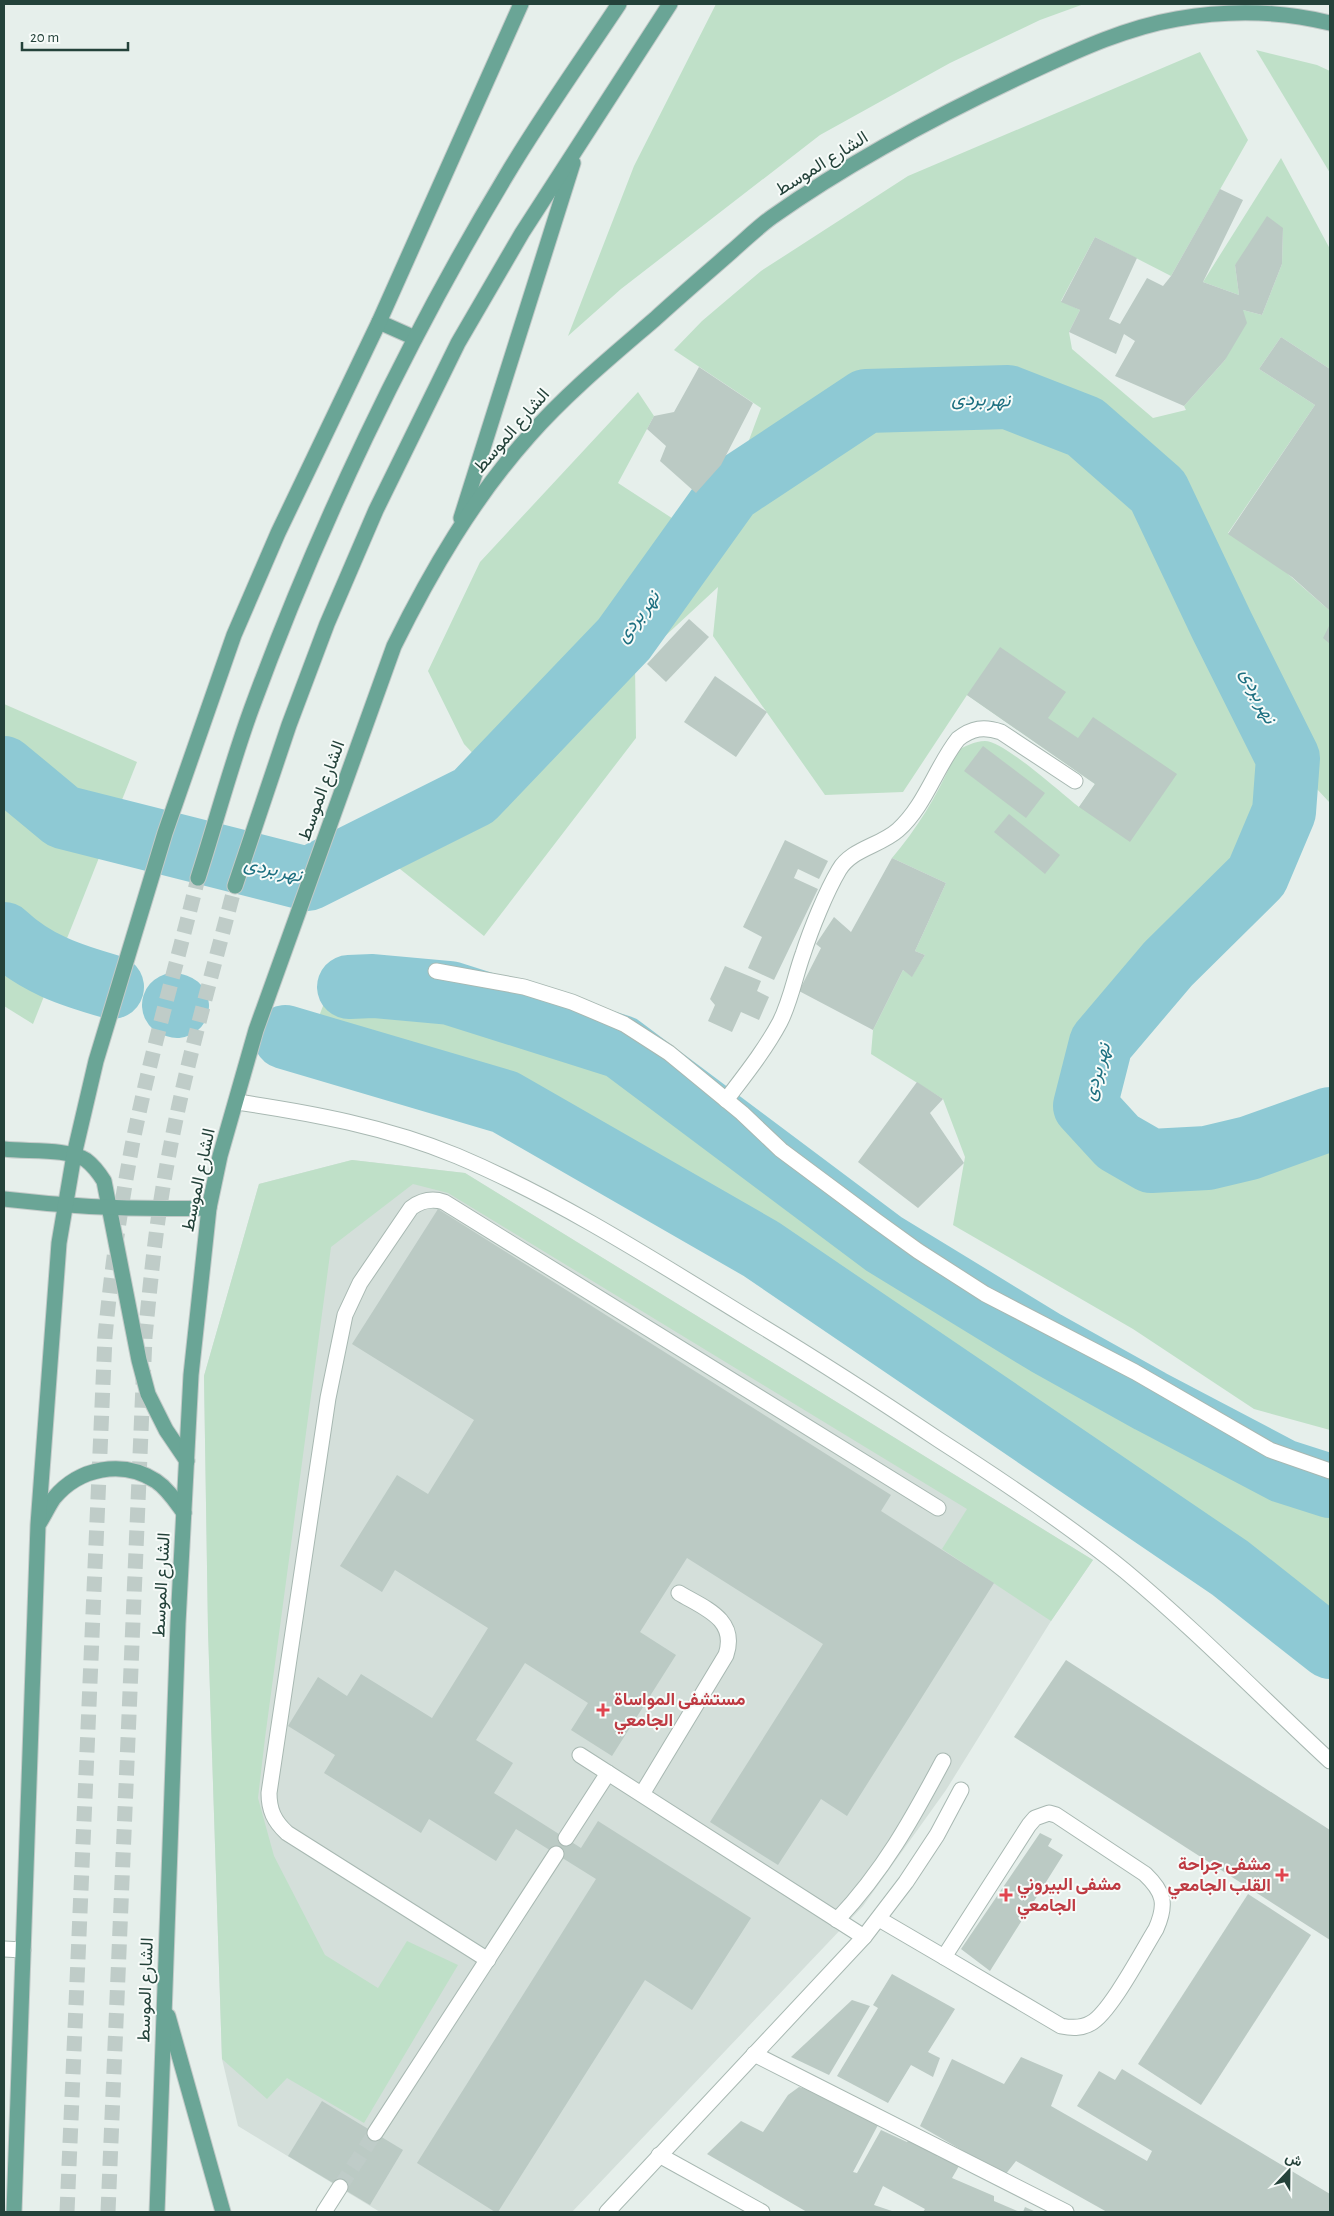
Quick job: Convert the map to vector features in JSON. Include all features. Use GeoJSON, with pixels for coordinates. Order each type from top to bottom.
{"type":"FeatureCollection","features":[{"type":"Feature","properties":{"kind":"main road"},"geometry":{"type":"LineString","coordinates":[[14,2212],[38,1525],[52,1314],[64,1206],[74,1155],[96,1061],[162,842],[234,635],[278,532],[379,322],[521,4]]}},
{"type":"Feature","properties":{"kind":"main road"},"geometry":{"type":"LineString","coordinates":[[198,878],[250,712],[289,611],[341,493],[415,338],[506,175],[619,4]]}},
{"type":"Feature","properties":{"kind":"main road"},"geometry":{"type":"LineString","coordinates":[[235,886],[292,716],[327,624],[376,510],[458,343],[522,233],[670,4]]}},
{"type":"Feature","properties":{"kind":"main road","name":"الشارع الموسط"},"geometry":{"type":"LineString","coordinates":[[157,2212],[178,1623],[192,1375],[209,1208],[220,1156],[259,1022],[394,646],[423,587],[456,531],[495,477],[529,436],[566,398],[770,218],[849,167],[914,130],[989,91],[1063,58],[1138,28],[1198,16],[1251,13],[1288,15],[1330,23]]}},
{"type":"Feature","properties":{"kind":"main road"},"geometry":{"type":"LineString","coordinates":[[456,531],[579,144]]}},
{"type":"Feature","properties":{"kind":"main road"},"geometry":{"type":"LineString","coordinates":[[379,322],[415,338]]}},
{"type":"Feature","properties":{"kind":"main road"},"geometry":{"type":"LineString","coordinates":[[4,1148],[74,1155],[86,1160],[96,1169],[104,1181],[139,1360],[148,1394],[166,1430],[187,1462]]}},
{"type":"Feature","properties":{"kind":"main road"},"geometry":{"type":"LineString","coordinates":[[4,1200],[110,1208],[209,1208]]}},
{"type":"Feature","properties":{"kind":"main road"},"geometry":{"type":"LineString","coordinates":[[38,1525],[53,1499],[78,1477],[94,1471],[111,1469],[127,1470],[156,1481],[168,1491],[184,1513]]}},
{"type":"Feature","properties":{"kind":"main road"},"geometry":{"type":"LineString","coordinates":[[164,2001],[222,2212]]}},
{"type":"Feature","properties":{"kind":"street"},"geometry":{"type":"LineString","coordinates":[[726,1100],[763,1051],[780,1022],[790,998],[802,954],[840,868],[856,854],[883,842],[898,830],[910,816],[958,739],[967,732],[977,728],[988,727],[1001,732],[1075,781]]}},
{"type":"Feature","properties":{"kind":"street"},"geometry":{"type":"LineString","coordinates":[[436,972],[524,987],[572,1002],[624,1024],[669,1053],[726,1100],[781,1150],[918,1251],[986,1294],[1135,1372],[1270,1450],[1330,1471]]}},
{"type":"Feature","properties":{"kind":"street"},"geometry":{"type":"LineString","coordinates":[[237,1102],[293,1110],[348,1121],[446,1152],[513,1182],[626,1243],[870,1394],[1006,1483],[1069,1529],[1124,1571],[1191,1628],[1330,1761]]}},
{"type":"Feature","properties":{"kind":"street"},"geometry":{"type":"LineString","coordinates":[[488,1960],[287,1833],[278,1825],[272,1815],[269,1804],[269,1793],[328,1398],[345,1315],[360,1284],[411,1208],[419,1202],[429,1199],[444,1202],[938,1508]]}},
{"type":"Feature","properties":{"kind":"street"},"geometry":{"type":"LineString","coordinates":[[642,1794],[729,1647],[730,1638],[722,1621],[679,1592]]}},
{"type":"Feature","properties":{"kind":"street"},"geometry":{"type":"LineString","coordinates":[[580,1755],[864,1937]]}},
{"type":"Feature","properties":{"kind":"street"},"geometry":{"type":"LineString","coordinates":[[837,1920],[876,1875],[894,1849],[943,1761]]}},
{"type":"Feature","properties":{"kind":"street"},"geometry":{"type":"LineString","coordinates":[[566,1838],[608,1773]]}},
{"type":"Feature","properties":{"kind":"street"},"geometry":{"type":"LineString","coordinates":[[607,2212],[864,1937],[879,1919],[937,1835],[962,1790]]}},
{"type":"Feature","properties":{"kind":"street"},"geometry":{"type":"LineString","coordinates":[[879,1919],[1061,2026],[1072,2028],[1082,2027],[1091,2023],[1106,2010],[1163,1914],[1163,1899],[1156,1885],[1145,1874],[1056,1814],[1042,1814],[1029,1825],[944,1957]]}},
{"type":"Feature","properties":{"kind":"street"},"geometry":{"type":"LineString","coordinates":[[376,2133],[556,1854]]}},
{"type":"Feature","properties":{"kind":"street"},"geometry":{"type":"LineString","coordinates":[[4,1949],[24,1950]]}},
{"type":"Feature","properties":{"kind":"street"},"geometry":{"type":"LineString","coordinates":[[754,2054],[1066,2212]]}},
{"type":"Feature","properties":{"kind":"street"},"geometry":{"type":"LineString","coordinates":[[659,2155],[762,2212]]}},
{"type":"Feature","properties":{"kind":"street"},"geometry":{"type":"LineString","coordinates":[[324,2212],[340,2187]]}},
{"type":"Feature","properties":{"kind":"shaded area","name":"مستشفى المواساة الجامعي"},"geometry":{"type":"Polygon","coordinates":[[[352,1160],[465,1173],[1093,1560],[1051,1621],[946,1790],[863,1906],[572,2212],[380,2212],[238,2126],[222,2059],[208,1630],[204,1376],[259,1184],[352,1160]]]}},
{"type":"Feature","properties":{"kind":"green space"},"geometry":{"type":"Polygon","coordinates":[[[716,4],[1084,4],[1040,20],[950,63],[820,135],[621,289],[568,336],[634,166],[716,4]]]}},
{"type":"Feature","properties":{"kind":"green space"},"geometry":{"type":"Polygon","coordinates":[[[1256,50],[1317,65],[1330,71],[1330,173],[1256,50]]]}},
{"type":"Feature","properties":{"kind":"green space"},"geometry":{"type":"Polygon","coordinates":[[[1200,52],[1248,140],[1171,276],[1095,237],[1061,301],[1080,310],[1069,332],[1072,349],[1153,418],[1186,410],[1184,406],[1225,360],[1243,310],[1262,315],[1282,264],[1283,228],[1235,265],[1239,295],[1203,282],[1281,158],[1330,249],[1330,369],[1281,337],[1259,369],[1315,405],[1228,533],[1272,560],[1330,611],[1330,803],[1288,758],[1280,759],[1275,819],[1246,872],[1117,999],[1087,1051],[1075,1089],[1085,1139],[1145,1192],[1234,1175],[1330,1139],[1330,1430],[1254,1409],[1133,1329],[953,1225],[965,1157],[943,1099],[871,1054],[873,1030],[903,970],[912,976],[925,955],[915,951],[946,883],[892,858],[929,807],[956,751],[974,743],[985,741],[1005,749],[1079,807],[1095,784],[967,695],[903,792],[825,795],[713,636],[718,587],[635,664],[636,738],[484,936],[390,861],[480,811],[567,720],[637,642],[680,584],[724,539],[730,491],[761,408],[674,350],[702,321],[761,271],[908,176],[1200,52]]]}},
{"type":"Feature","properties":{"kind":"green space"},"geometry":{"type":"Polygon","coordinates":[[[638,392],[654,416],[618,483],[681,524],[479,760],[464,744],[428,671],[480,562],[638,392]]]}},
{"type":"Feature","properties":{"kind":"green space"},"geometry":{"type":"Polygon","coordinates":[[[4,704],[137,762],[33,1024],[4,1006],[4,704]]]}},
{"type":"Feature","properties":{"kind":"green space"},"geometry":{"type":"Polygon","coordinates":[[[450,995],[621,1054],[867,1239],[1033,1337],[1276,1474],[1330,1490],[1330,1624],[1238,1554],[775,1239],[507,1090],[316,1024],[323,1006],[450,995]]]}},
{"type":"Feature","properties":{"kind":"green space"},"geometry":{"type":"Polygon","coordinates":[[[352,1160],[465,1173],[1093,1560],[1051,1621],[942,1549],[967,1509],[448,1193],[413,1184],[331,1247],[258,1798],[274,1856],[325,1955],[378,1988],[407,1941],[458,1965],[364,2123],[287,2078],[267,2099],[222,2059],[208,1630],[204,1376],[259,1184],[352,1160]]]}},
{"type":"Feature","properties":{"kind":"building"},"geometry":{"type":"Polygon","coordinates":[[[1220,189],[1243,200],[1203,282],[1239,295],[1235,265],[1267,216],[1283,228],[1282,264],[1262,315],[1243,310],[1247,323],[1225,360],[1184,406],[1115,376],[1135,341],[1124,334],[1116,354],[1069,332],[1080,310],[1061,302],[1095,237],[1137,258],[1109,319],[1120,324],[1147,278],[1163,286],[1171,276],[1220,189]]]}},
{"type":"Feature","properties":{"kind":"building"},"geometry":{"type":"Polygon","coordinates":[[[1281,337],[1330,369],[1330,611],[1292,577],[1228,534],[1315,405],[1259,369],[1281,337]]]}},
{"type":"Feature","properties":{"kind":"building"},"geometry":{"type":"Polygon","coordinates":[[[699,367],[753,403],[721,465],[696,493],[660,461],[666,446],[647,429],[654,416],[674,412],[699,367]]]}},
{"type":"Feature","properties":{"kind":"building"},"geometry":{"type":"Polygon","coordinates":[[[689,619],[709,637],[666,682],[647,664],[689,619]]]}},
{"type":"Feature","properties":{"kind":"building"},"geometry":{"type":"Polygon","coordinates":[[[1330,624],[1330,644],[1323,638],[1330,624]]]}},
{"type":"Feature","properties":{"kind":"building"},"geometry":{"type":"Polygon","coordinates":[[[1000,647],[1066,692],[1048,718],[1078,738],[1093,717],[1177,774],[1130,842],[1079,807],[1095,784],[967,695],[1000,647]]]}},
{"type":"Feature","properties":{"kind":"building"},"geometry":{"type":"Polygon","coordinates":[[[715,676],[767,712],[736,757],[684,722],[715,676]]]}},
{"type":"Feature","properties":{"kind":"building"},"geometry":{"type":"Polygon","coordinates":[[[983,746],[1045,793],[1026,818],[964,771],[983,746]]]}},
{"type":"Feature","properties":{"kind":"building"},"geometry":{"type":"Polygon","coordinates":[[[1009,814],[1060,855],[1045,874],[994,832],[1009,814]]]}},
{"type":"Feature","properties":{"kind":"building"},"geometry":{"type":"Polygon","coordinates":[[[785,840],[828,861],[819,879],[798,869],[794,878],[818,889],[774,980],[748,968],[762,937],[743,927],[785,840]]]}},
{"type":"Feature","properties":{"kind":"building"},"geometry":{"type":"Polygon","coordinates":[[[892,858],[946,883],[915,951],[925,955],[912,977],[903,970],[873,1030],[799,991],[821,948],[816,944],[834,917],[851,932],[892,858]]]}},
{"type":"Feature","properties":{"kind":"building"},"geometry":{"type":"Polygon","coordinates":[[[725,966],[761,981],[757,991],[769,997],[759,1020],[741,1012],[732,1032],[708,1021],[715,1005],[710,999],[725,966]]]}},
{"type":"Feature","properties":{"kind":"building"},"geometry":{"type":"Polygon","coordinates":[[[917,1082],[943,1099],[930,1113],[964,1163],[918,1208],[858,1162],[917,1082]]]}},
{"type":"Feature","properties":{"kind":"building"},"geometry":{"type":"Polygon","coordinates":[[[438,1209],[891,1495],[881,1511],[994,1583],[847,1816],[821,1799],[778,1865],[710,1822],[823,1644],[687,1558],[640,1632],[676,1655],[612,1756],[571,1730],[588,1703],[525,1663],[476,1740],[513,1763],[494,1793],[581,1848],[598,1821],[751,1918],[692,2010],[645,1980],[498,2212],[495,2212],[417,2163],[596,1879],[516,1829],[496,1861],[429,1819],[421,1833],[324,1773],[335,1755],[288,1726],[318,1677],[347,1696],[361,1674],[432,1718],[488,1628],[395,1570],[382,1592],[340,1566],[397,1475],[428,1494],[474,1420],[352,1344],[438,1209]]]}},
{"type":"Feature","properties":{"kind":"building"},"geometry":{"type":"Polygon","coordinates":[[[1066,1660],[1330,1830],[1330,1940],[1014,1737],[1066,1660]]]}},
{"type":"Feature","properties":{"kind":"building"},"geometry":{"type":"Polygon","coordinates":[[[1040,1833],[1052,1839],[1048,1846],[1063,1855],[990,1971],[961,1949],[1040,1833]]]}},
{"type":"Feature","properties":{"kind":"building"},"geometry":{"type":"Polygon","coordinates":[[[1248,1894],[1311,1935],[1201,2105],[1138,2064],[1248,1894]]]}},
{"type":"Feature","properties":{"kind":"building"},"geometry":{"type":"Polygon","coordinates":[[[892,1974],[955,2009],[928,2052],[940,2058],[933,2077],[911,2065],[888,2103],[837,2076],[878,2008],[873,2005],[892,1974]]]}},
{"type":"Feature","properties":{"kind":"building"},"geometry":{"type":"Polygon","coordinates":[[[852,2000],[870,2006],[829,2075],[791,2057],[852,2000]]]}},
{"type":"Feature","properties":{"kind":"building"},"geometry":{"type":"Polygon","coordinates":[[[1021,2057],[1063,2075],[1051,2106],[1147,2161],[1152,2151],[1077,2106],[1099,2071],[1115,2080],[1122,2069],[1330,2194],[1330,2212],[1107,2212],[1016,2161],[1005,2175],[920,2126],[952,2059],[1004,2084],[1021,2057]]]}},
{"type":"Feature","properties":{"kind":"building"},"geometry":{"type":"Polygon","coordinates":[[[799,2087],[810,2090],[878,2125],[853,2172],[857,2173],[881,2130],[907,2142],[911,2137],[937,2150],[937,2156],[959,2166],[952,2178],[994,2196],[994,2201],[1020,2212],[923,2212],[925,2209],[883,2186],[874,2205],[895,2212],[807,2212],[707,2154],[741,2121],[763,2132],[788,2095],[799,2087]]]}},
{"type":"Feature","properties":{"kind":"building"},"geometry":{"type":"Polygon","coordinates":[[[322,2101],[403,2150],[370,2205],[288,2156],[322,2101]]]}},
{"type":"Feature","properties":{"kind":"building"},"geometry":{"type":"Polygon","coordinates":[[[1025,2207],[1036,2212],[1023,2212],[1025,2207]]]}},
{"type":"Feature","properties":{"kind":"waterway","name":"نهر بردى"},"geometry":{"type":"LineString","coordinates":[[4,768],[63,817],[308,879],[474,796],[624,639],[730,491],[866,401],[1008,397],[1085,427],[1158,491],[1222,626],[1288,758],[1284,812],[1257,876],[1168,964],[1101,1043],[1085,1106],[1118,1142],[1151,1161],[1207,1158],[1249,1148],[1330,1119]]}},
{"type":"Feature","properties":{"kind":"waterway"},"geometry":{"type":"LineString","coordinates":[[4,934],[41,961],[68,973],[112,987]]}},
{"type":"Feature","properties":{"kind":"waterway"},"geometry":{"type":"LineString","coordinates":[[349,987],[373,986],[450,993],[621,1047],[884,1244],[1046,1343],[1150,1401],[1283,1471],[1330,1486]]}},
{"type":"Feature","properties":{"kind":"waterway"},"geometry":{"type":"LineString","coordinates":[[285,1037],[505,1102],[761,1249],[1230,1568],[1330,1647]]}},
{"type":"Feature","properties":{"kind":"tunnel"},"geometry":{"type":"LineString","coordinates":[[67,2212],[105,1337],[116,1241],[132,1146],[155,1045],[198,878]]}},
{"type":"Feature","properties":{"kind":"tunnel"},"geometry":{"type":"LineString","coordinates":[[108,2212],[145,1337],[158,1222],[176,1120],[191,1053],[235,886]]}},
{"type":"Feature","properties":{"kind":"tunnel"},"geometry":{"type":"LineString","coordinates":[[340,2187],[375,2133]]}},
{"type":"Feature","properties":{"kind":"place","name":"مستشفى المواساة الجامعي"},"geometry":{"type":"Point","coordinates":[603,1710]}},
{"type":"Feature","properties":{"kind":"place","name":"مشفى جراحة القلب الجامعي"},"geometry":{"type":"Point","coordinates":[1282,1875]}},
{"type":"Feature","properties":{"kind":"place","name":"مشفى البيروني الجامعي"},"geometry":{"type":"Point","coordinates":[1006,1895]}}]}
